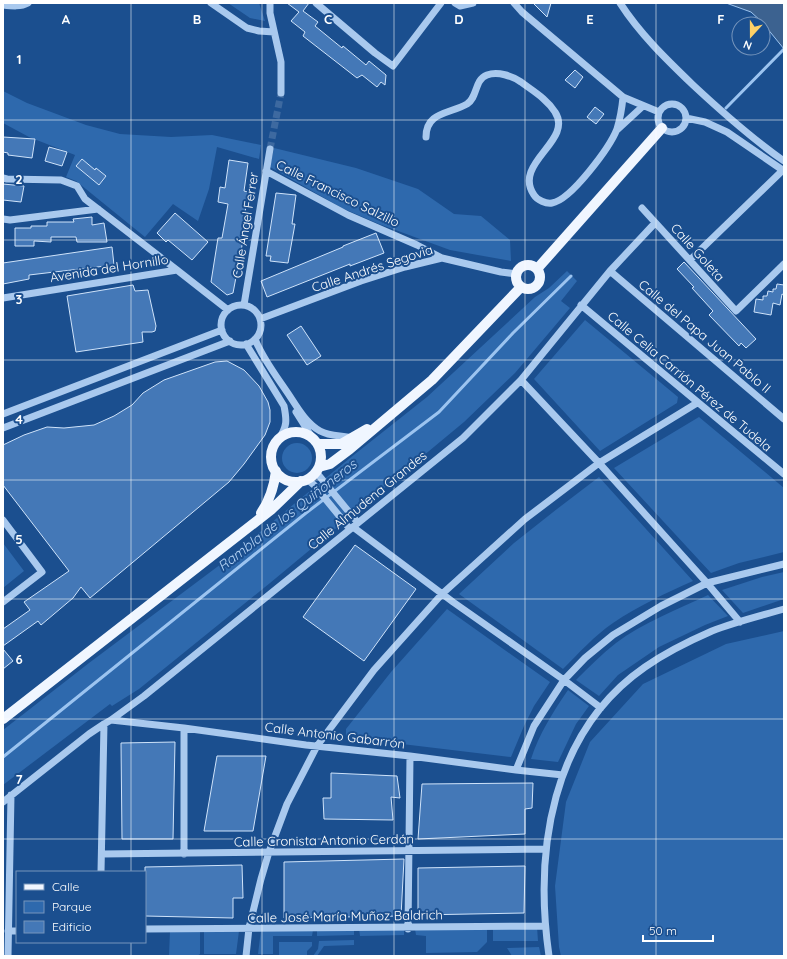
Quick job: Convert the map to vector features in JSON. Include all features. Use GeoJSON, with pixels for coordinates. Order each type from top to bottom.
{"type":"FeatureCollection","features":[{"type":"Feature","properties":{"kind":"main road"},"geometry":{"type":"LineString","coordinates":[[537,269],[662,128]]}},
{"type":"Feature","properties":{"kind":"main road"},"geometry":{"type":"LineString","coordinates":[[532,266],[537,269],[540,277],[538,285],[530,289],[521,287],[517,281],[517,274],[521,268],[532,266]]}},
{"type":"Feature","properties":{"kind":"main road"},"geometry":{"type":"LineString","coordinates":[[3,719],[272,508],[318,469],[330,464],[357,444],[432,380],[521,287]]}},
{"type":"Feature","properties":{"kind":"main road"},"geometry":{"type":"LineString","coordinates":[[316,442],[341,444],[392,413]]}},
{"type":"Feature","properties":{"kind":"main road"},"geometry":{"type":"LineString","coordinates":[[304,480],[294,482],[287,480],[280,476],[276,471],[272,464],[272,453],[276,443],[280,439],[287,434],[296,432],[304,433],[316,442],[321,454],[318,469]]}},
{"type":"Feature","properties":{"kind":"main road"},"geometry":{"type":"LineString","coordinates":[[256,520],[267,504],[272,492],[276,471]]}},
{"type":"Feature","properties":{"kind":"street"},"geometry":{"type":"LineString","coordinates":[[3,5],[16,6],[28,3]]}},
{"type":"Feature","properties":{"kind":"street"},"geometry":{"type":"LineString","coordinates":[[211,3],[247,28],[259,31],[274,32]]}},
{"type":"Feature","properties":{"kind":"street"},"geometry":{"type":"LineString","coordinates":[[270,3],[270,13],[281,62],[280,93]]}},
{"type":"Feature","properties":{"kind":"street"},"geometry":{"type":"LineString","coordinates":[[316,3],[375,54],[393,66],[441,3]]}},
{"type":"Feature","properties":{"kind":"street"},"geometry":{"type":"LineString","coordinates":[[455,3],[460,6],[472,3]]}},
{"type":"Feature","properties":{"kind":"street"},"geometry":{"type":"LineString","coordinates":[[514,3],[522,12],[623,97],[659,112]]}},
{"type":"Feature","properties":{"kind":"street"},"geometry":{"type":"LineString","coordinates":[[620,3],[642,33],[661,55],[733,122],[784,161]]}},
{"type":"Feature","properties":{"kind":"street"},"geometry":{"type":"LineString","coordinates":[[426,136],[426,128],[429,122],[435,117],[460,108],[469,102],[474,96],[476,87],[481,79],[487,75],[507,75],[518,80],[550,105],[556,113],[559,122],[558,130],[532,168],[528,178],[530,189],[535,197],[543,202],[552,203],[560,200],[573,190],[598,162],[608,147],[616,130],[622,112],[623,97]]}},
{"type":"Feature","properties":{"kind":"street"},"geometry":{"type":"LineString","coordinates":[[673,104],[683,110],[686,118],[684,125],[678,131],[669,132],[662,128],[658,120],[659,112],[664,106],[673,104]]}},
{"type":"Feature","properties":{"kind":"street"},"geometry":{"type":"LineString","coordinates":[[616,130],[644,106]]}},
{"type":"Feature","properties":{"kind":"street"},"geometry":{"type":"LineString","coordinates":[[686,118],[705,122],[727,132],[783,171],[690,260]]}},
{"type":"Feature","properties":{"kind":"street","name":"Calle Ángel Ferrer"},"geometry":{"type":"LineString","coordinates":[[244,306],[270,149]]}},
{"type":"Feature","properties":{"kind":"street","name":"Calle Francisco Salzillo"},"geometry":{"type":"LineString","coordinates":[[266,171],[348,215],[417,245],[442,258]]}},
{"type":"Feature","properties":{"kind":"street"},"geometry":{"type":"LineString","coordinates":[[3,178],[61,180],[77,186],[85,199],[177,270]]}},
{"type":"Feature","properties":{"kind":"street","name":"Calle Goleta"},"geometry":{"type":"LineString","coordinates":[[642,208],[736,311],[784,264]]}},
{"type":"Feature","properties":{"kind":"street"},"geometry":{"type":"LineString","coordinates":[[3,219],[10,220],[98,209]]}},
{"type":"Feature","properties":{"kind":"street","name":"Calle Almudena Grandes"},"geometry":{"type":"LineString","coordinates":[[111,720],[144,696],[463,438],[521,380],[610,271],[655,223]]}},
{"type":"Feature","properties":{"kind":"street","name":"Calle Andrés Segovia"},"geometry":{"type":"LineString","coordinates":[[260,319],[361,281],[405,267],[442,258],[500,272],[517,274]]}},
{"type":"Feature","properties":{"kind":"street","name":"Avenida del Hornillo"},"geometry":{"type":"LineString","coordinates":[[3,298],[177,270],[228,310]]}},
{"type":"Feature","properties":{"kind":"street","name":"Calle del Papa Juan Pablo II"},"geometry":{"type":"LineString","coordinates":[[610,271],[784,419]]}},
{"type":"Feature","properties":{"kind":"street"},"geometry":{"type":"LineString","coordinates":[[235,306],[244,306],[254,310],[260,319],[261,328],[255,339],[246,344],[238,344],[225,337],[222,330],[223,318],[228,310],[235,306]]}},
{"type":"Feature","properties":{"kind":"street","name":"Calle Celia Carrión Pérez de Tudela"},"geometry":{"type":"LineString","coordinates":[[581,306],[784,474]]}},
{"type":"Feature","properties":{"kind":"street"},"geometry":{"type":"LineString","coordinates":[[3,414],[222,330]]}},
{"type":"Feature","properties":{"kind":"street"},"geometry":{"type":"LineString","coordinates":[[255,339],[259,350],[294,403],[313,426],[320,431],[336,437],[343,436],[352,438]]}},
{"type":"Feature","properties":{"kind":"street"},"geometry":{"type":"LineString","coordinates":[[3,428],[230,341]]}},
{"type":"Feature","properties":{"kind":"street"},"geometry":{"type":"LineString","coordinates":[[246,344],[284,406],[286,418],[285,429],[280,439]]}},
{"type":"Feature","properties":{"kind":"street"},"geometry":{"type":"LineString","coordinates":[[521,380],[707,583],[740,622]]}},
{"type":"Feature","properties":{"kind":"street"},"geometry":{"type":"LineString","coordinates":[[294,403],[294,408],[316,442]]}},
{"type":"Feature","properties":{"kind":"street"},"geometry":{"type":"LineString","coordinates":[[246,956],[249,928],[269,852],[287,804],[318,746],[374,670],[442,594],[525,519],[598,463],[697,403]]}},
{"type":"Feature","properties":{"kind":"street"},"geometry":{"type":"LineString","coordinates":[[318,469],[354,526]]}},
{"type":"Feature","properties":{"kind":"street"},"geometry":{"type":"LineString","coordinates":[[304,480],[320,493],[354,526],[442,594],[601,708]]}},
{"type":"Feature","properties":{"kind":"street"},"geometry":{"type":"LineString","coordinates":[[3,520],[42,572],[3,602]]}},
{"type":"Feature","properties":{"kind":"street"},"geometry":{"type":"LineString","coordinates":[[516,770],[534,726],[564,680],[585,658],[613,635],[661,606],[707,583],[784,564]]}},
{"type":"Feature","properties":{"kind":"street"},"geometry":{"type":"LineString","coordinates":[[549,956],[545,926],[544,891],[546,849],[552,812],[563,775],[585,729],[601,708],[623,684],[645,667],[712,631],[784,609]]}},
{"type":"Feature","properties":{"kind":"street"},"geometry":{"type":"LineString","coordinates":[[3,802],[111,720]]}},
{"type":"Feature","properties":{"kind":"street","name":"Calle Antonio Gabarrón"},"geometry":{"type":"LineString","coordinates":[[111,720],[563,775]]}},
{"type":"Feature","properties":{"kind":"street"},"geometry":{"type":"LineString","coordinates":[[101,871],[104,724]]}},
{"type":"Feature","properties":{"kind":"street"},"geometry":{"type":"LineString","coordinates":[[184,728],[184,854]]}},
{"type":"Feature","properties":{"kind":"street"},"geometry":{"type":"LineString","coordinates":[[408,928],[410,756]]}},
{"type":"Feature","properties":{"kind":"street"},"geometry":{"type":"LineString","coordinates":[[8,956],[6,928],[11,795]]}},
{"type":"Feature","properties":{"kind":"street","name":"Calle Cronista Antonio Cerdán"},"geometry":{"type":"LineString","coordinates":[[102,854],[546,849]]}},
{"type":"Feature","properties":{"kind":"street","name":"Calle José María Muñoz Baldrich"},"geometry":{"type":"LineString","coordinates":[[146,929],[202,930],[249,928],[315,929],[545,926]]}},
{"type":"Feature","properties":{"kind":"street"},"geometry":{"type":"LineString","coordinates":[[6,928],[16,931]]}},
{"type":"Feature","properties":{"kind":"green space"},"geometry":{"type":"Polygon","coordinates":[[[228,3],[259,3],[265,21],[250,18],[228,3]]]}},
{"type":"Feature","properties":{"kind":"green space"},"geometry":{"type":"Polygon","coordinates":[[[3,91],[27,103],[86,125],[120,134],[171,137],[212,135],[261,145],[259,159],[217,147],[209,189],[198,221],[173,204],[145,237],[76,181],[66,177],[75,155],[29,137],[3,123],[3,91]]]}},
{"type":"Feature","properties":{"kind":"green space"},"geometry":{"type":"Polygon","coordinates":[[[274,148],[356,168],[418,189],[454,214],[481,216],[510,240],[511,261],[450,250],[379,224],[342,208],[270,167],[274,148]]]}},
{"type":"Feature","properties":{"kind":"green space"},"geometry":{"type":"Polygon","coordinates":[[[567,271],[577,281],[561,301],[570,308],[515,373],[464,422],[270,583],[139,689],[112,706],[110,704],[3,785],[3,730],[89,663],[221,564],[427,397],[535,297],[549,288],[567,271]]]}},
{"type":"Feature","properties":{"kind":"green space"},"geometry":{"type":"Polygon","coordinates":[[[585,320],[678,397],[677,403],[600,451],[534,379],[585,320]]]}},
{"type":"Feature","properties":{"kind":"green space"},"geometry":{"type":"Polygon","coordinates":[[[699,417],[784,488],[784,552],[739,563],[711,573],[614,468],[699,417]]]}},
{"type":"Feature","properties":{"kind":"green space"},"geometry":{"type":"Polygon","coordinates":[[[297,443],[307,448],[312,458],[307,468],[297,473],[287,468],[282,458],[287,448],[297,443]]]}},
{"type":"Feature","properties":{"kind":"green space"},"geometry":{"type":"Polygon","coordinates":[[[599,477],[693,581],[642,605],[613,623],[593,639],[563,669],[459,594],[514,543],[599,477]]]}},
{"type":"Feature","properties":{"kind":"green space"},"geometry":{"type":"Polygon","coordinates":[[[3,543],[24,571],[3,588],[3,543]]]}},
{"type":"Feature","properties":{"kind":"green space"},"geometry":{"type":"Polygon","coordinates":[[[784,572],[784,599],[743,613],[722,590],[762,577],[784,572]]]}},
{"type":"Feature","properties":{"kind":"green space"},"geometry":{"type":"Polygon","coordinates":[[[708,595],[728,616],[705,625],[659,647],[618,675],[599,696],[576,680],[616,643],[626,636],[661,617],[708,595]]]}},
{"type":"Feature","properties":{"kind":"green space"},"geometry":{"type":"Polygon","coordinates":[[[447,609],[550,682],[534,706],[511,757],[352,738],[346,736],[346,729],[391,672],[447,609]]]}},
{"type":"Feature","properties":{"kind":"green space"},"geometry":{"type":"Polygon","coordinates":[[[784,631],[784,956],[561,956],[559,947],[555,886],[566,802],[590,742],[643,684],[726,644],[784,631]]]}},
{"type":"Feature","properties":{"kind":"green space"},"geometry":{"type":"Polygon","coordinates":[[[568,690],[589,706],[576,724],[558,762],[531,759],[547,723],[568,690]]]}},
{"type":"Feature","properties":{"kind":"green space"},"geometry":{"type":"Polygon","coordinates":[[[493,927],[537,927],[538,941],[493,941],[493,927]]]}},
{"type":"Feature","properties":{"kind":"green space"},"geometry":{"type":"Polygon","coordinates":[[[487,928],[487,942],[477,952],[426,953],[426,936],[416,935],[415,929],[487,928]]]}},
{"type":"Feature","properties":{"kind":"green space"},"geometry":{"type":"Polygon","coordinates":[[[317,929],[354,929],[354,935],[317,936],[317,929]]]}},
{"type":"Feature","properties":{"kind":"green space"},"geometry":{"type":"Polygon","coordinates":[[[359,929],[404,929],[404,935],[360,936],[359,929]]]}},
{"type":"Feature","properties":{"kind":"green space"},"geometry":{"type":"Polygon","coordinates":[[[261,930],[313,930],[312,936],[273,936],[273,954],[258,954],[261,930]]]}},
{"type":"Feature","properties":{"kind":"green space"},"geometry":{"type":"Polygon","coordinates":[[[170,931],[200,931],[200,954],[197,956],[169,956],[170,931]]]}},
{"type":"Feature","properties":{"kind":"green space"},"geometry":{"type":"Polygon","coordinates":[[[204,931],[239,931],[236,954],[204,954],[204,931]]]}},
{"type":"Feature","properties":{"kind":"green space"},"geometry":{"type":"Polygon","coordinates":[[[354,940],[354,945],[324,946],[317,956],[313,956],[318,949],[319,941],[354,940]]]}},
{"type":"Feature","properties":{"kind":"green space"},"geometry":{"type":"Polygon","coordinates":[[[279,942],[312,942],[312,946],[307,951],[307,956],[279,956],[279,942]]]}},
{"type":"Feature","properties":{"kind":"green space"},"geometry":{"type":"Polygon","coordinates":[[[539,947],[541,956],[512,956],[507,948],[539,947]]]}},
{"type":"Feature","properties":{"kind":"shaded area"},"geometry":{"type":"Polygon","coordinates":[[[726,3],[784,3],[784,49],[771,33],[771,16],[755,16],[751,12],[726,3]]]}},
{"type":"Feature","properties":{"kind":"building"},"geometry":{"type":"Polygon","coordinates":[[[287,3],[309,3],[303,11],[318,22],[315,26],[366,65],[369,61],[386,75],[385,85],[381,82],[377,87],[362,75],[357,78],[303,36],[305,32],[291,21],[299,12],[287,3]]]}},
{"type":"Feature","properties":{"kind":"building"},"geometry":{"type":"Polygon","coordinates":[[[533,3],[551,3],[547,17],[533,3]]]}},
{"type":"Feature","properties":{"kind":"building"},"geometry":{"type":"Polygon","coordinates":[[[575,70],[583,77],[575,88],[565,80],[575,70]]]}},
{"type":"Feature","properties":{"kind":"building"},"geometry":{"type":"Polygon","coordinates":[[[595,107],[604,114],[596,124],[587,117],[595,107]]]}},
{"type":"Feature","properties":{"kind":"building"},"geometry":{"type":"Polygon","coordinates":[[[3,137],[35,139],[32,158],[8,155],[8,153],[3,152],[3,137]]]}},
{"type":"Feature","properties":{"kind":"building"},"geometry":{"type":"Polygon","coordinates":[[[49,147],[67,152],[62,166],[45,161],[49,147]]]}},
{"type":"Feature","properties":{"kind":"building"},"geometry":{"type":"Polygon","coordinates":[[[82,159],[95,170],[96,168],[106,176],[99,185],[76,166],[82,159]]]}},
{"type":"Feature","properties":{"kind":"building"},"geometry":{"type":"Polygon","coordinates":[[[229,160],[248,163],[244,191],[248,192],[245,213],[248,214],[233,293],[227,295],[211,282],[218,238],[222,238],[228,204],[218,202],[220,187],[225,188],[229,160]]]}},
{"type":"Feature","properties":{"kind":"building"},"geometry":{"type":"Polygon","coordinates":[[[3,184],[24,186],[21,202],[3,200],[3,184]]]}},
{"type":"Feature","properties":{"kind":"building"},"geometry":{"type":"Polygon","coordinates":[[[276,193],[296,195],[292,224],[295,224],[288,263],[270,261],[271,256],[266,256],[276,193]]]}},
{"type":"Feature","properties":{"kind":"building"},"geometry":{"type":"Polygon","coordinates":[[[175,213],[208,242],[192,260],[168,240],[166,242],[157,233],[175,213]]]}},
{"type":"Feature","properties":{"kind":"building"},"geometry":{"type":"Polygon","coordinates":[[[92,217],[92,225],[104,223],[107,242],[77,242],[76,237],[51,237],[51,242],[34,241],[34,246],[15,246],[15,228],[47,226],[47,222],[74,222],[73,219],[92,217]]]}},
{"type":"Feature","properties":{"kind":"building"},"geometry":{"type":"Polygon","coordinates":[[[376,233],[384,253],[350,266],[350,264],[267,297],[261,281],[376,233]]]}},
{"type":"Feature","properties":{"kind":"building"},"geometry":{"type":"Polygon","coordinates":[[[112,247],[114,265],[29,275],[29,279],[3,284],[3,263],[112,247]]]}},
{"type":"Feature","properties":{"kind":"building"},"geometry":{"type":"Polygon","coordinates":[[[684,262],[756,339],[746,348],[741,343],[739,346],[709,315],[713,311],[677,269],[684,262]]]}},
{"type":"Feature","properties":{"kind":"building"},"geometry":{"type":"Polygon","coordinates":[[[777,284],[784,285],[784,295],[782,294],[780,305],[773,303],[771,315],[754,312],[756,299],[763,300],[763,296],[767,296],[768,291],[773,292],[773,289],[776,289],[777,284]]]}},
{"type":"Feature","properties":{"kind":"building"},"geometry":{"type":"Polygon","coordinates":[[[133,285],[135,291],[148,290],[156,326],[155,331],[142,332],[143,342],[76,352],[67,296],[133,285]]]}},
{"type":"Feature","properties":{"kind":"building"},"geometry":{"type":"Polygon","coordinates":[[[301,326],[321,356],[307,365],[287,335],[301,326]]]}},
{"type":"Feature","properties":{"kind":"building"},"geometry":{"type":"Polygon","coordinates":[[[227,361],[244,370],[259,386],[268,402],[270,410],[270,422],[265,435],[244,464],[229,482],[90,598],[81,587],[73,598],[41,625],[38,621],[3,646],[3,629],[30,610],[24,602],[69,571],[3,485],[3,445],[24,435],[47,427],[64,428],[94,425],[114,416],[132,405],[143,393],[164,380],[215,362],[227,361]]]}},
{"type":"Feature","properties":{"kind":"building"},"geometry":{"type":"Polygon","coordinates":[[[355,545],[416,589],[364,661],[303,617],[355,545]]]}},
{"type":"Feature","properties":{"kind":"building"},"geometry":{"type":"Polygon","coordinates":[[[3,649],[13,661],[3,669],[3,649]]]}},
{"type":"Feature","properties":{"kind":"building"},"geometry":{"type":"Polygon","coordinates":[[[175,742],[173,839],[122,839],[121,743],[175,742]]]}},
{"type":"Feature","properties":{"kind":"building"},"geometry":{"type":"Polygon","coordinates":[[[217,756],[266,756],[253,831],[204,831],[217,756]]]}},
{"type":"Feature","properties":{"kind":"building"},"geometry":{"type":"Polygon","coordinates":[[[331,773],[397,776],[400,798],[391,797],[393,820],[324,819],[323,798],[331,798],[331,773]]]}},
{"type":"Feature","properties":{"kind":"building"},"geometry":{"type":"Polygon","coordinates":[[[533,783],[532,808],[525,809],[525,834],[418,839],[422,784],[533,783]]]}},
{"type":"Feature","properties":{"kind":"building"},"geometry":{"type":"Polygon","coordinates":[[[404,859],[401,916],[284,918],[284,862],[404,859]]]}},
{"type":"Feature","properties":{"kind":"building"},"geometry":{"type":"Polygon","coordinates":[[[242,865],[243,898],[233,898],[233,918],[146,916],[145,867],[242,865]]]}},
{"type":"Feature","properties":{"kind":"building"},"geometry":{"type":"Polygon","coordinates":[[[525,866],[524,913],[418,915],[418,868],[525,866]]]}},
{"type":"Feature","properties":{"kind":"waterway"},"geometry":{"type":"LineString","coordinates":[[726,108],[784,49]]}},
{"type":"Feature","properties":{"kind":"waterway","name":"Rambla de los Quiñoneros"},"geometry":{"type":"LineString","coordinates":[[3,757],[306,513],[439,412],[513,333],[571,276]]}},
{"type":"Feature","properties":{"kind":"tunnel"},"geometry":{"type":"LineString","coordinates":[[270,149],[281,93]]}}]}
